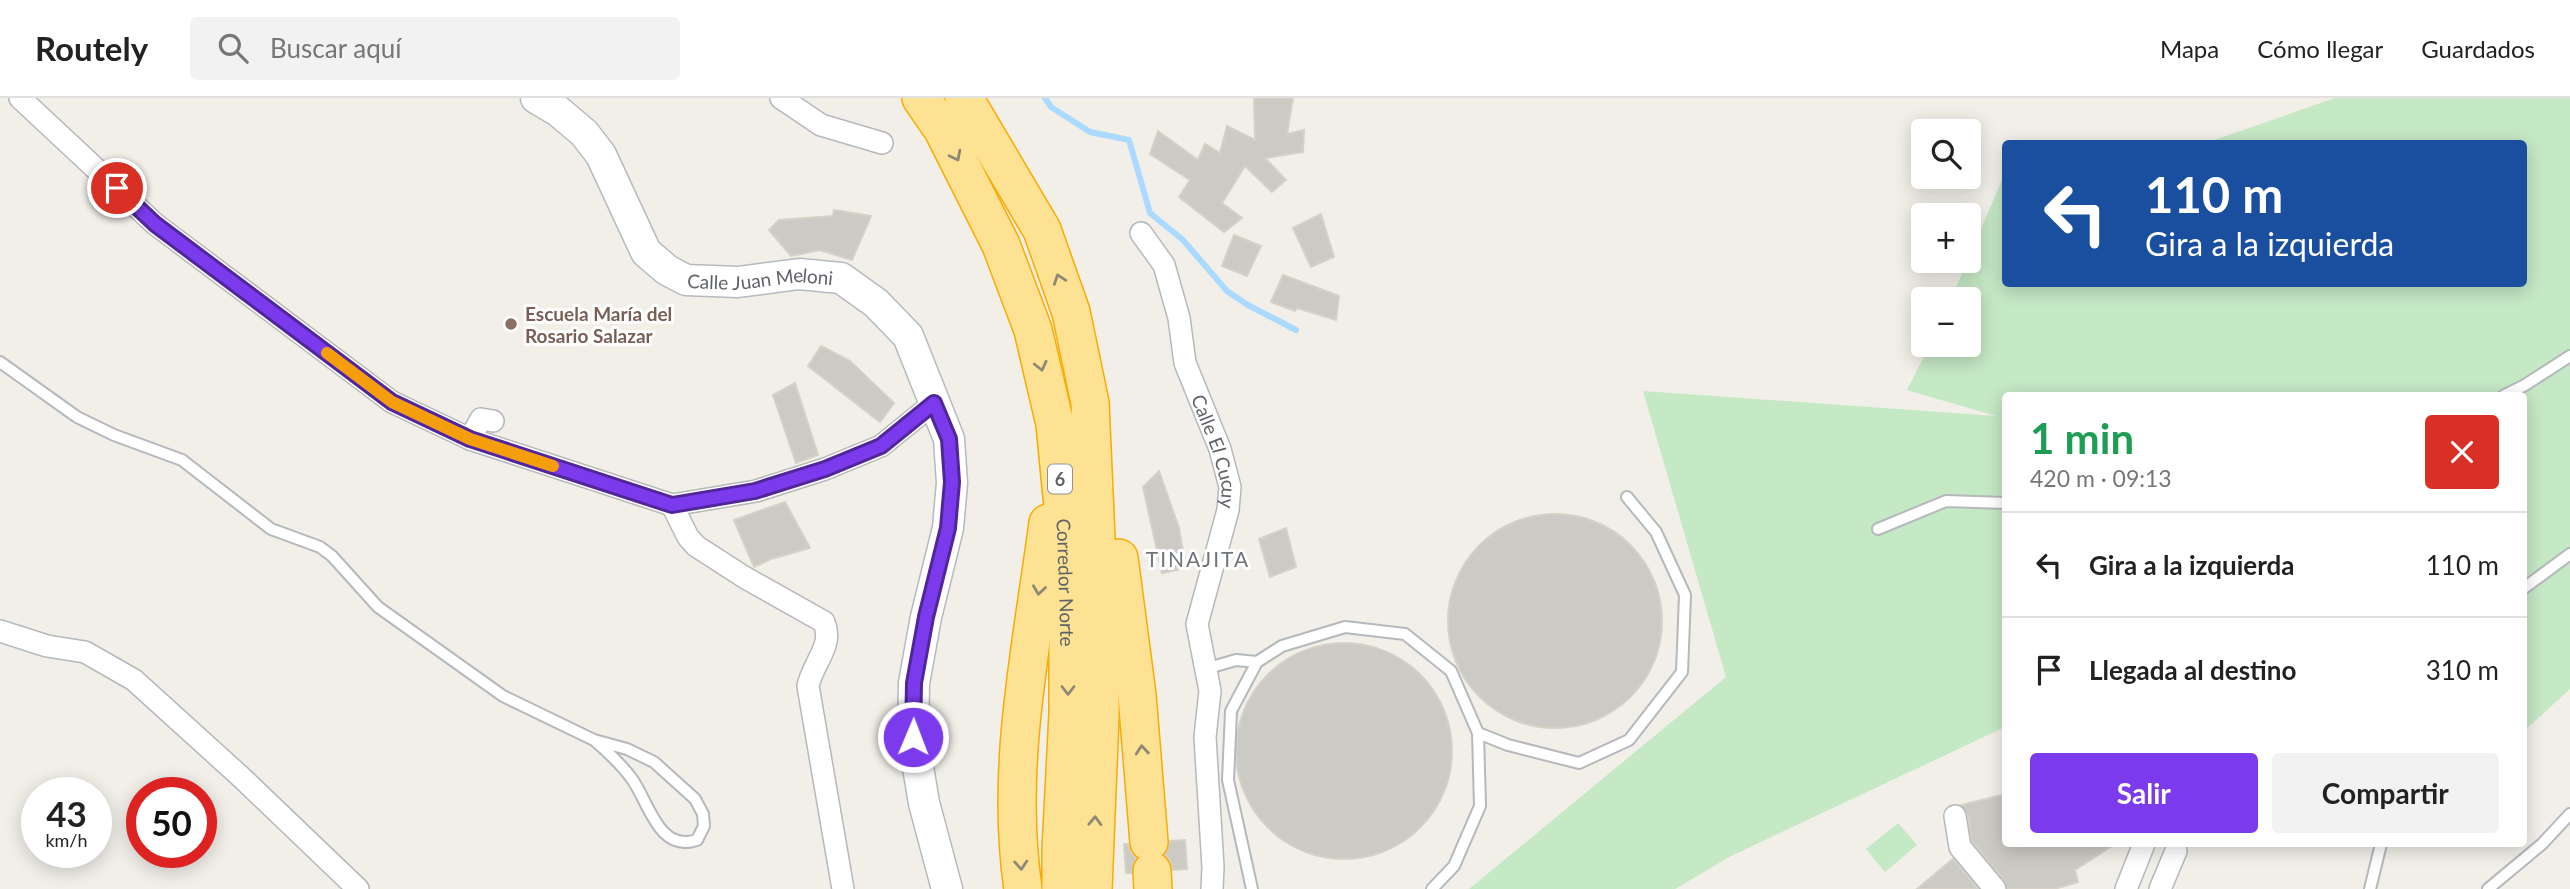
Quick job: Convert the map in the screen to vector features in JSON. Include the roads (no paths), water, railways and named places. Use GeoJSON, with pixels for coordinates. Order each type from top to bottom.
{"type":"FeatureCollection","features":[{"type":"Feature","properties":{"kind":"highway","name":"Corredor Norte"},"geometry":{"type":"LineString","coordinates":[[921,98],[943,130],[1001,245],[1033,330],[1055,424],[1065,528],[1068,626],[1068,714],[1061,889]]}},
{"type":"Feature","properties":{"kind":"highway","name":"Corredor Norte"},"geometry":{"type":"LineString","coordinates":[[964,98],[1042,230],[1070,312],[1090,404],[1100,628],[1100,716],[1093,889]]}},
{"type":"Feature","properties":{"kind":"highway"},"geometry":{"type":"LineString","coordinates":[[1090,404],[1123,589],[1137,695],[1152,868]]}},
{"type":"Feature","properties":{"kind":"highway"},"geometry":{"type":"LineString","coordinates":[[1023,889],[1017,774],[1021,709],[1048,518],[1055,424]]}},
{"type":"Feature","properties":{"kind":"main road","name":"Calle Juan Meloni"},"geometry":{"type":"LineString","coordinates":[[536,98],[558,111],[584,133],[601,155],[646,252],[667,270],[686,280],[738,282],[799,274],[841,278],[876,303],[908,336],[949,439],[952,482],[948,528],[926,617],[914,683],[913,737],[924,803],[947,889]]}},
{"type":"Feature","properties":{"kind":"street"},"geometry":{"type":"LineString","coordinates":[[20,98],[166,233],[392,402],[470,439],[672,505],[755,491],[825,469],[881,446],[934,403]]}},
{"type":"Feature","properties":{"kind":"street"},"geometry":{"type":"LineString","coordinates":[[781,98],[821,125],[882,143]]}},
{"type":"Feature","properties":{"kind":"street","name":"Calle El Cucuy"},"geometry":{"type":"LineString","coordinates":[[1141,233],[1164,265],[1179,318],[1185,363],[1220,449],[1230,487],[1228,510],[1197,624],[1210,691],[1205,737],[1212,889]]}},
{"type":"Feature","properties":{"kind":"street"},"geometry":{"type":"LineString","coordinates":[[470,439],[481,419],[493,421]]}},
{"type":"Feature","properties":{"kind":"street"},"geometry":{"type":"LineString","coordinates":[[672,505],[688,537],[696,546],[744,577],[824,622],[828,640],[811,673],[808,686],[843,889]]}},
{"type":"Feature","properties":{"kind":"street"},"geometry":{"type":"LineString","coordinates":[[0,631],[47,646],[85,652],[134,680],[358,889]]}},
{"type":"Feature","properties":{"kind":"street"},"geometry":{"type":"LineString","coordinates":[[1955,816],[1960,847],[1995,889]]}},
{"type":"Feature","properties":{"kind":"street"},"geometry":{"type":"LineString","coordinates":[[2126,889],[2143,847]]}},
{"type":"Feature","properties":{"kind":"street"},"geometry":{"type":"LineString","coordinates":[[2160,889],[2176,851]]}},
{"type":"Feature","properties":{"kind":"lane"},"geometry":{"type":"LineString","coordinates":[[2511,392],[2570,356]]}},
{"type":"Feature","properties":{"kind":"lane"},"geometry":{"type":"LineString","coordinates":[[0,362],[77,417],[114,435],[183,460],[271,529],[320,547],[332,556],[378,607],[503,696],[594,740],[627,749],[654,762],[695,799],[703,814],[704,826],[697,839],[687,843],[666,835],[635,782],[594,740]]}},
{"type":"Feature","properties":{"kind":"lane"},"geometry":{"type":"LineString","coordinates":[[1478,733],[1507,745],[1579,763],[1629,740],[1682,672],[1685,595],[1656,532],[1628,497]]}},
{"type":"Feature","properties":{"kind":"lane"},"geometry":{"type":"LineString","coordinates":[[1878,529],[1946,501],[2002,503]]}},
{"type":"Feature","properties":{"kind":"lane"},"geometry":{"type":"LineString","coordinates":[[2527,586],[2570,554]]}},
{"type":"Feature","properties":{"kind":"lane"},"geometry":{"type":"LineString","coordinates":[[1252,889],[1228,779],[1231,711],[1257,662],[1282,646],[1345,627],[1405,634],[1451,671],[1478,733],[1480,806],[1454,866],[1432,889]]}},
{"type":"Feature","properties":{"kind":"lane"},"geometry":{"type":"LineString","coordinates":[[1205,669],[1236,660],[1257,662]]}},
{"type":"Feature","properties":{"kind":"lane"},"geometry":{"type":"LineString","coordinates":[[2488,889],[2542,844],[2570,814]]}},
{"type":"Feature","properties":{"kind":"lane"},"geometry":{"type":"LineString","coordinates":[[2370,889],[2380,847]]}},
{"type":"Feature","properties":{"kind":"waterway"},"geometry":{"type":"LineString","coordinates":[[1045,98],[1051,107],[1090,132],[1129,140],[1150,213],[1183,240],[1227,291],[1296,330]]}},
{"type":"Feature","properties":{"kind":"place","name":"Escuela María del Rosario Salazar"},"geometry":{"type":"Point","coordinates":[511,324]}},
{"type":"Feature","properties":{"kind":"district","name":"TINAJITA"},"geometry":{"type":"Point","coordinates":[1198,558]}}]}
